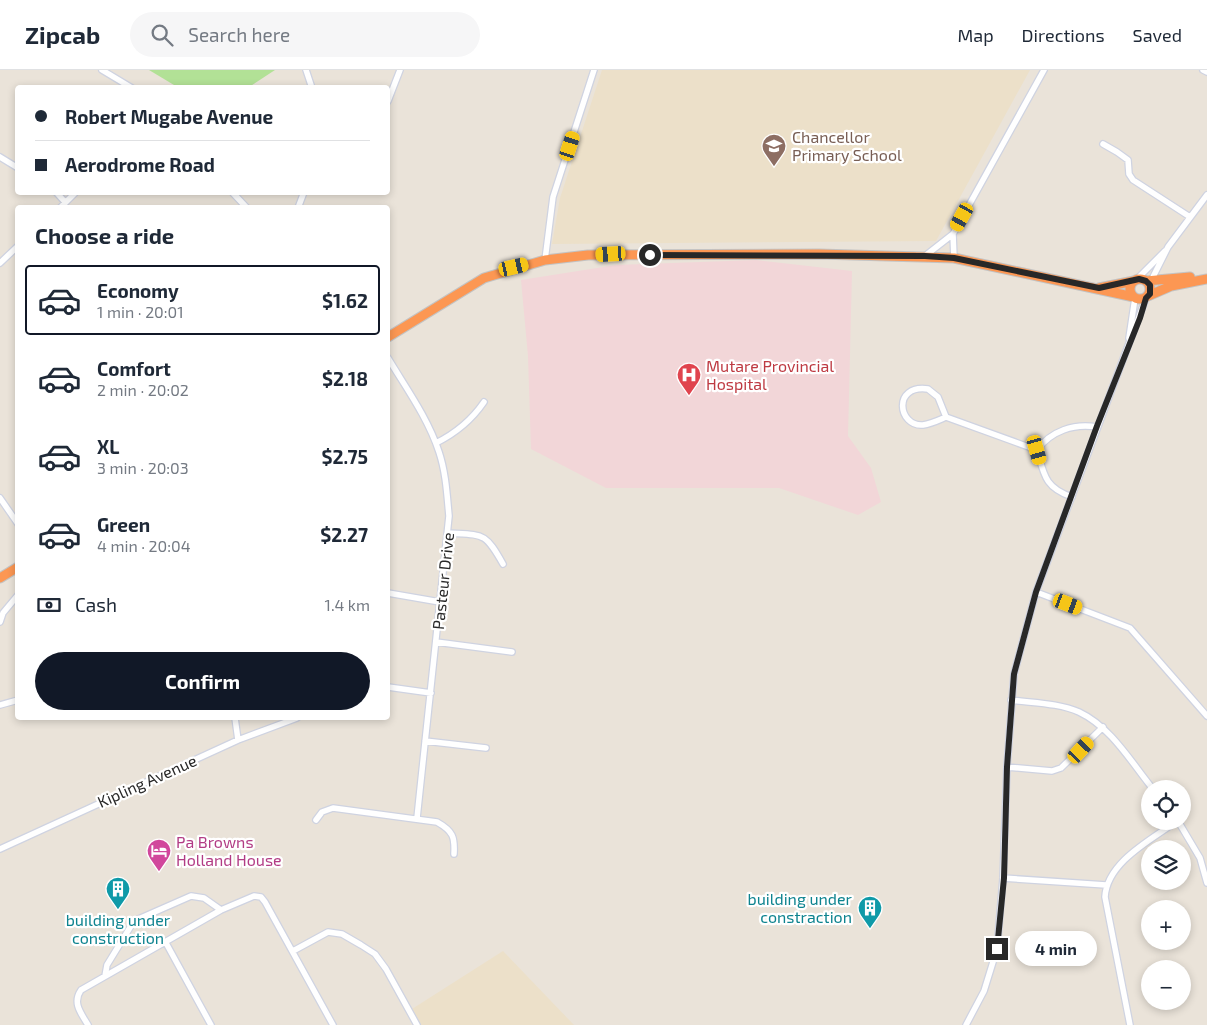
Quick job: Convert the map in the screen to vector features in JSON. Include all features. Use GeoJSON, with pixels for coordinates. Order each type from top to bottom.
{"type":"FeatureCollection","features":[{"type":"Feature","properties":{"kind":"highway"},"geometry":{"type":"LineString","coordinates":[[390,336],[484,278],[545,260],[611,254],[925,256],[954,258],[1134,297],[1147,297],[1171,286],[1207,279]]}},
{"type":"Feature","properties":{"kind":"highway"},"geometry":{"type":"LineString","coordinates":[[1099,288],[1134,281],[1149,282],[1207,274]]}},
{"type":"Feature","properties":{"kind":"highway"},"geometry":{"type":"LineString","coordinates":[[1134,281],[1130,291],[1134,297]]}},
{"type":"Feature","properties":{"kind":"highway"},"geometry":{"type":"LineString","coordinates":[[1147,297],[1149,282]]}},
{"type":"Feature","properties":{"kind":"highway"},"geometry":{"type":"LineString","coordinates":[[0,578],[15,569]]}},
{"type":"Feature","properties":{"kind":"street"},"geometry":{"type":"LineString","coordinates":[[102,70],[127,85]]}},
{"type":"Feature","properties":{"kind":"street"},"geometry":{"type":"LineString","coordinates":[[306,70],[311,85]]}},
{"type":"Feature","properties":{"kind":"street"},"geometry":{"type":"LineString","coordinates":[[390,96],[400,70]]}},
{"type":"Feature","properties":{"kind":"street"},"geometry":{"type":"LineString","coordinates":[[545,260],[553,196],[594,70]]}},
{"type":"Feature","properties":{"kind":"street"},"geometry":{"type":"LineString","coordinates":[[925,256],[953,234],[1044,70]]}},
{"type":"Feature","properties":{"kind":"street"},"geometry":{"type":"LineString","coordinates":[[1102,144],[1128,160],[1129,174],[1133,180],[1190,218]]}},
{"type":"Feature","properties":{"kind":"street"},"geometry":{"type":"LineString","coordinates":[[0,157],[15,166]]}},
{"type":"Feature","properties":{"kind":"street"},"geometry":{"type":"LineString","coordinates":[[59,195],[65,202]]}},
{"type":"Feature","properties":{"kind":"street"},"geometry":{"type":"LineString","coordinates":[[62,205],[73,195]]}},
{"type":"Feature","properties":{"kind":"street"},"geometry":{"type":"LineString","coordinates":[[235,195],[244,205]]}},
{"type":"Feature","properties":{"kind":"street"},"geometry":{"type":"LineString","coordinates":[[1149,282],[1168,248],[1207,195]]}},
{"type":"Feature","properties":{"kind":"street"},"geometry":{"type":"LineString","coordinates":[[953,234],[954,258]]}},
{"type":"Feature","properties":{"kind":"street"},"geometry":{"type":"LineString","coordinates":[[1134,281],[1168,248]]}},
{"type":"Feature","properties":{"kind":"street"},"geometry":{"type":"LineString","coordinates":[[0,263],[15,249]]}},
{"type":"Feature","properties":{"kind":"street"},"geometry":{"type":"LineString","coordinates":[[1126,355],[1134,297]]}},
{"type":"Feature","properties":{"kind":"street"},"geometry":{"type":"LineString","coordinates":[[966,1025],[984,991],[997,949],[1004,878],[1007,767],[1014,674],[1036,592],[1147,297]]}},
{"type":"Feature","properties":{"kind":"street","name":"Pasteur Drive"},"geometry":{"type":"LineString","coordinates":[[390,361],[429,426],[436,443],[446,481],[448,533],[417,818]]}},
{"type":"Feature","properties":{"kind":"street"},"geometry":{"type":"LineString","coordinates":[[946,417],[938,397],[928,389],[912,389],[903,402],[904,412],[908,420],[917,425],[924,425],[946,417],[1037,450]]}},
{"type":"Feature","properties":{"kind":"street"},"geometry":{"type":"LineString","coordinates":[[436,443],[455,433],[476,414],[484,402]]}},
{"type":"Feature","properties":{"kind":"street"},"geometry":{"type":"LineString","coordinates":[[1037,450],[1044,441],[1062,431],[1080,424],[1097,426]]}},
{"type":"Feature","properties":{"kind":"street"},"geometry":{"type":"LineString","coordinates":[[1037,450],[1050,486],[1058,492],[1072,497]]}},
{"type":"Feature","properties":{"kind":"street"},"geometry":{"type":"LineString","coordinates":[[0,498],[15,520]]}},
{"type":"Feature","properties":{"kind":"street"},"geometry":{"type":"LineString","coordinates":[[448,533],[478,534],[489,540],[503,564]]}},
{"type":"Feature","properties":{"kind":"street"},"geometry":{"type":"LineString","coordinates":[[1036,592],[1130,628],[1207,716]]}},
{"type":"Feature","properties":{"kind":"street"},"geometry":{"type":"LineString","coordinates":[[390,593],[440,602]]}},
{"type":"Feature","properties":{"kind":"street"},"geometry":{"type":"LineString","coordinates":[[0,622],[2,612],[15,598]]}},
{"type":"Feature","properties":{"kind":"street"},"geometry":{"type":"LineString","coordinates":[[436,642],[512,652]]}},
{"type":"Feature","properties":{"kind":"street"},"geometry":{"type":"LineString","coordinates":[[390,687],[430,693]]}},
{"type":"Feature","properties":{"kind":"street"},"geometry":{"type":"LineString","coordinates":[[1011,700],[1055,706],[1078,712],[1103,727],[1146,780]]}},
{"type":"Feature","properties":{"kind":"street"},"geometry":{"type":"LineString","coordinates":[[0,705],[15,701]]}},
{"type":"Feature","properties":{"kind":"street"},"geometry":{"type":"LineString","coordinates":[[235,720],[238,740]]}},
{"type":"Feature","properties":{"kind":"street","name":"Kipling Avenue"},"geometry":{"type":"LineString","coordinates":[[0,849],[238,740],[292,720]]}},
{"type":"Feature","properties":{"kind":"street"},"geometry":{"type":"LineString","coordinates":[[1007,767],[1052,771],[1061,768],[1103,727]]}},
{"type":"Feature","properties":{"kind":"street"},"geometry":{"type":"LineString","coordinates":[[425,741],[486,748]]}},
{"type":"Feature","properties":{"kind":"street"},"geometry":{"type":"LineString","coordinates":[[316,820],[322,812],[333,808],[437,822],[449,828],[455,838],[454,854]]}},
{"type":"Feature","properties":{"kind":"street"},"geometry":{"type":"LineString","coordinates":[[1130,1025],[1106,897],[1106,885],[1123,862],[1165,830]]}},
{"type":"Feature","properties":{"kind":"street"},"geometry":{"type":"LineString","coordinates":[[1183,830],[1200,858],[1207,884]]}},
{"type":"Feature","properties":{"kind":"street"},"geometry":{"type":"LineString","coordinates":[[1004,878],[1106,885]]}},
{"type":"Feature","properties":{"kind":"street"},"geometry":{"type":"LineString","coordinates":[[105,976],[107,965],[134,921],[191,896],[204,898],[222,910]]}},
{"type":"Feature","properties":{"kind":"street"},"geometry":{"type":"LineString","coordinates":[[88,1025],[77,1005],[76,997],[81,990],[222,910],[254,896],[261,897],[334,1025]]}},
{"type":"Feature","properties":{"kind":"street"},"geometry":{"type":"LineString","coordinates":[[293,951],[328,932],[342,934],[361,945],[375,954],[386,969],[417,1025]]}},
{"type":"Feature","properties":{"kind":"street"},"geometry":{"type":"LineString","coordinates":[[166,943],[211,1025]]}},
{"type":"Feature","properties":{"kind":"shaded area","name":"Chancellor Primary School"},"geometry":{"type":"Polygon","coordinates":[[[602,70],[1030,70],[936,241],[552,244],[560,198],[602,70]]]}},
{"type":"Feature","properties":{"kind":"shaded area","name":"Mutare Provincial Hospital"},"geometry":{"type":"Polygon","coordinates":[[[756,260],[852,271],[848,436],[871,468],[881,502],[858,515],[779,488],[606,488],[531,449],[528,356],[521,280],[616,265],[756,260]]]}},
{"type":"Feature","properties":{"kind":"shaded area"},"geometry":{"type":"Polygon","coordinates":[[[503,951],[574,1025],[420,1025],[412,1009],[503,951]]]}},
{"type":"Feature","properties":{"kind":"green space"},"geometry":{"type":"Polygon","coordinates":[[[149,70],[275,70],[252,85],[174,85],[149,70]]]}},
{"type":"Feature","properties":{"kind":"place","name":"Chancellor Primary School"},"geometry":{"type":"Point","coordinates":[774,167]}},
{"type":"Feature","properties":{"kind":"place","name":"Mutare Provincial Hospital"},"geometry":{"type":"Point","coordinates":[689,396]}},
{"type":"Feature","properties":{"kind":"place","name":"Pa Browns Holland House"},"geometry":{"type":"Point","coordinates":[159,872]}},
{"type":"Feature","properties":{"kind":"place","name":"building under construction"},"geometry":{"type":"Point","coordinates":[118,910]}},
{"type":"Feature","properties":{"kind":"place","name":"building under constraction"},"geometry":{"type":"Point","coordinates":[870,929]}},
{"type":"Feature","properties":{"kind":"route"},"geometry":{"type":"LineString","coordinates":[[650,255],[819,254],[925,256],[954,258],[1099,288],[1115,286],[1139,279],[1146,281],[1150,285],[1150,294],[1146,298],[1126,355],[1097,426],[1036,592],[1014,674],[1007,767],[1004,878],[997,949]]}}]}
